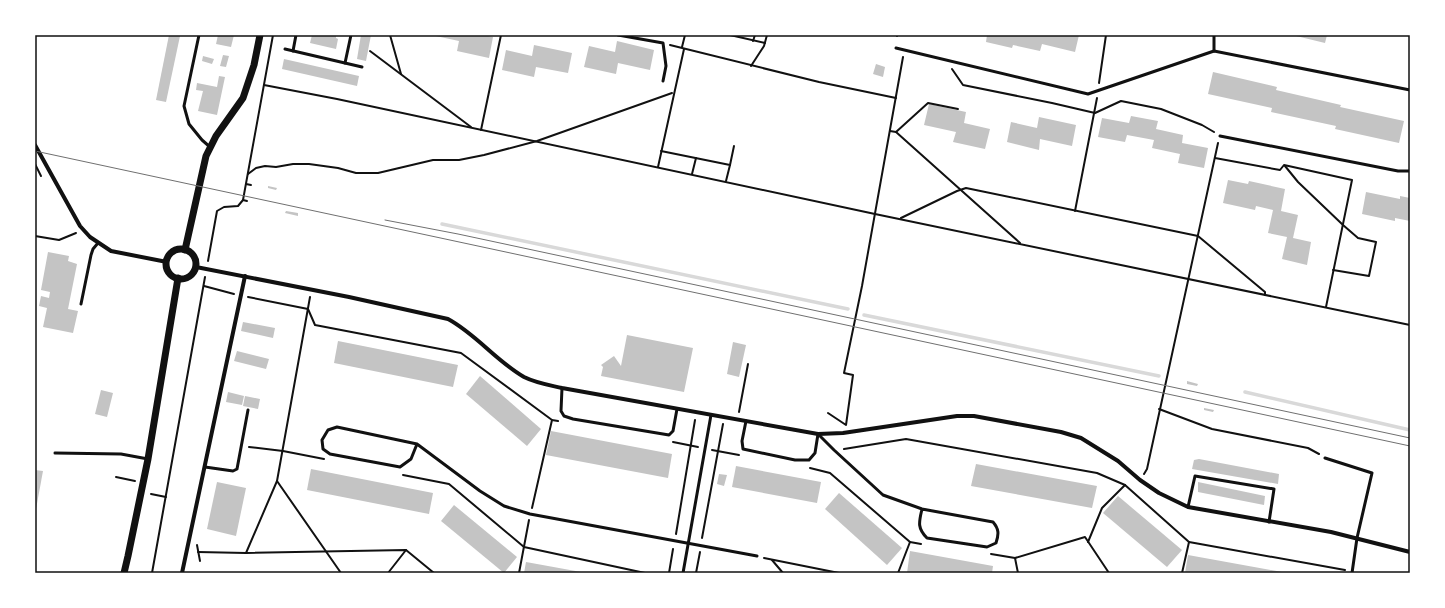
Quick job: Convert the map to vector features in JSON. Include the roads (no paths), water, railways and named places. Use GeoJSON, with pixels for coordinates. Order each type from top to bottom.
{"type":"FeatureCollection","features":[{"type":"Feature","properties":{"kind":"street"},"geometry":{"type":"LineString","coordinates":[[185,250],[202,166],[210,147],[243,98],[254,65],[260,35]]}},
{"type":"Feature","properties":{"kind":"street"},"geometry":{"type":"LineString","coordinates":[[35,145],[80,226],[90,237],[98,244],[111,251],[167,262]]}},
{"type":"Feature","properties":{"kind":"street"},"geometry":{"type":"LineString","coordinates":[[175,250],[185,250],[194,256],[196,267],[187,277],[178,278],[171,274],[168,270],[167,262],[171,253],[175,250]]}},
{"type":"Feature","properties":{"kind":"street"},"geometry":{"type":"LineString","coordinates":[[196,267],[312,289],[448,319],[496,357],[525,377],[539,383],[562,388],[818,434],[843,434],[957,416],[974,416],[1061,432],[1081,438],[1118,461],[1140,480],[1159,493],[1188,507],[1331,532],[1410,552]]}},
{"type":"Feature","properties":{"kind":"street"},"geometry":{"type":"LineString","coordinates":[[182,573],[246,276]]}},
{"type":"Feature","properties":{"kind":"street"},"geometry":{"type":"LineString","coordinates":[[124,573],[148,460],[178,278]]}},
{"type":"Feature","properties":{"kind":"lane"},"geometry":{"type":"LineString","coordinates":[[200,35],[184,106],[190,124],[202,140],[210,147]]}},
{"type":"Feature","properties":{"kind":"lane"},"geometry":{"type":"LineString","coordinates":[[293,51],[296,35]]}},
{"type":"Feature","properties":{"kind":"lane"},"geometry":{"type":"LineString","coordinates":[[345,63],[351,35]]}},
{"type":"Feature","properties":{"kind":"lane"},"geometry":{"type":"LineString","coordinates":[[618,35],[663,43],[666,66],[663,81]]}},
{"type":"Feature","properties":{"kind":"lane"},"geometry":{"type":"LineString","coordinates":[[1214,35],[1214,52]]}},
{"type":"Feature","properties":{"kind":"lane"},"geometry":{"type":"LineString","coordinates":[[896,48],[1088,94],[1214,52],[1410,90]]}},
{"type":"Feature","properties":{"kind":"lane"},"geometry":{"type":"LineString","coordinates":[[285,49],[362,67]]}},
{"type":"Feature","properties":{"kind":"lane"},"geometry":{"type":"LineString","coordinates":[[1220,136],[1398,171],[1410,171]]}},
{"type":"Feature","properties":{"kind":"lane"},"geometry":{"type":"LineString","coordinates":[[81,304],[91,255],[98,244]]}},
{"type":"Feature","properties":{"kind":"lane"},"geometry":{"type":"LineString","coordinates":[[562,388],[561,411],[564,416],[572,419],[669,435],[674,431],[677,409]]}},
{"type":"Feature","properties":{"kind":"lane"},"geometry":{"type":"LineString","coordinates":[[205,467],[233,471],[237,469],[248,410]]}},
{"type":"Feature","properties":{"kind":"lane"},"geometry":{"type":"LineString","coordinates":[[682,573],[700,481],[710,415]]}},
{"type":"Feature","properties":{"kind":"lane"},"geometry":{"type":"LineString","coordinates":[[746,421],[742,449],[795,460],[809,460],[815,453],[818,434]]}},
{"type":"Feature","properties":{"kind":"lane"},"geometry":{"type":"LineString","coordinates":[[417,444],[411,459],[400,468],[330,454],[323,449],[322,440],[328,430],[337,427],[417,444],[480,491],[504,506],[530,514],[757,556]]}},
{"type":"Feature","properties":{"kind":"lane"},"geometry":{"type":"LineString","coordinates":[[818,434],[883,495],[922,509],[993,522],[998,528],[996,543],[987,546],[927,538],[921,532],[919,522],[922,509]]}},
{"type":"Feature","properties":{"kind":"lane"},"geometry":{"type":"LineString","coordinates":[[55,453],[121,454],[148,460]]}},
{"type":"Feature","properties":{"kind":"lane"},"geometry":{"type":"LineString","coordinates":[[1325,458],[1372,473],[1357,538],[1352,572]]}},
{"type":"Feature","properties":{"kind":"lane"},"geometry":{"type":"LineString","coordinates":[[1188,507],[1195,476],[1274,489],[1269,522]]}},
{"type":"Feature","properties":{"kind":"waterway"},"geometry":{"type":"LineString","coordinates":[[442,224],[848,309]]}},
{"type":"Feature","properties":{"kind":"waterway"},"geometry":{"type":"LineString","coordinates":[[864,315],[1159,376]]}},
{"type":"Feature","properties":{"kind":"waterway"},"geometry":{"type":"LineString","coordinates":[[1245,392],[1410,430]]}},
{"type":"Feature","properties":{"kind":"tram line"},"geometry":{"type":"LineString","coordinates":[[35,151],[1410,446]]}},
{"type":"Feature","properties":{"kind":"tram line"},"geometry":{"type":"LineString","coordinates":[[385,220],[458,234],[1410,438]]}}]}
